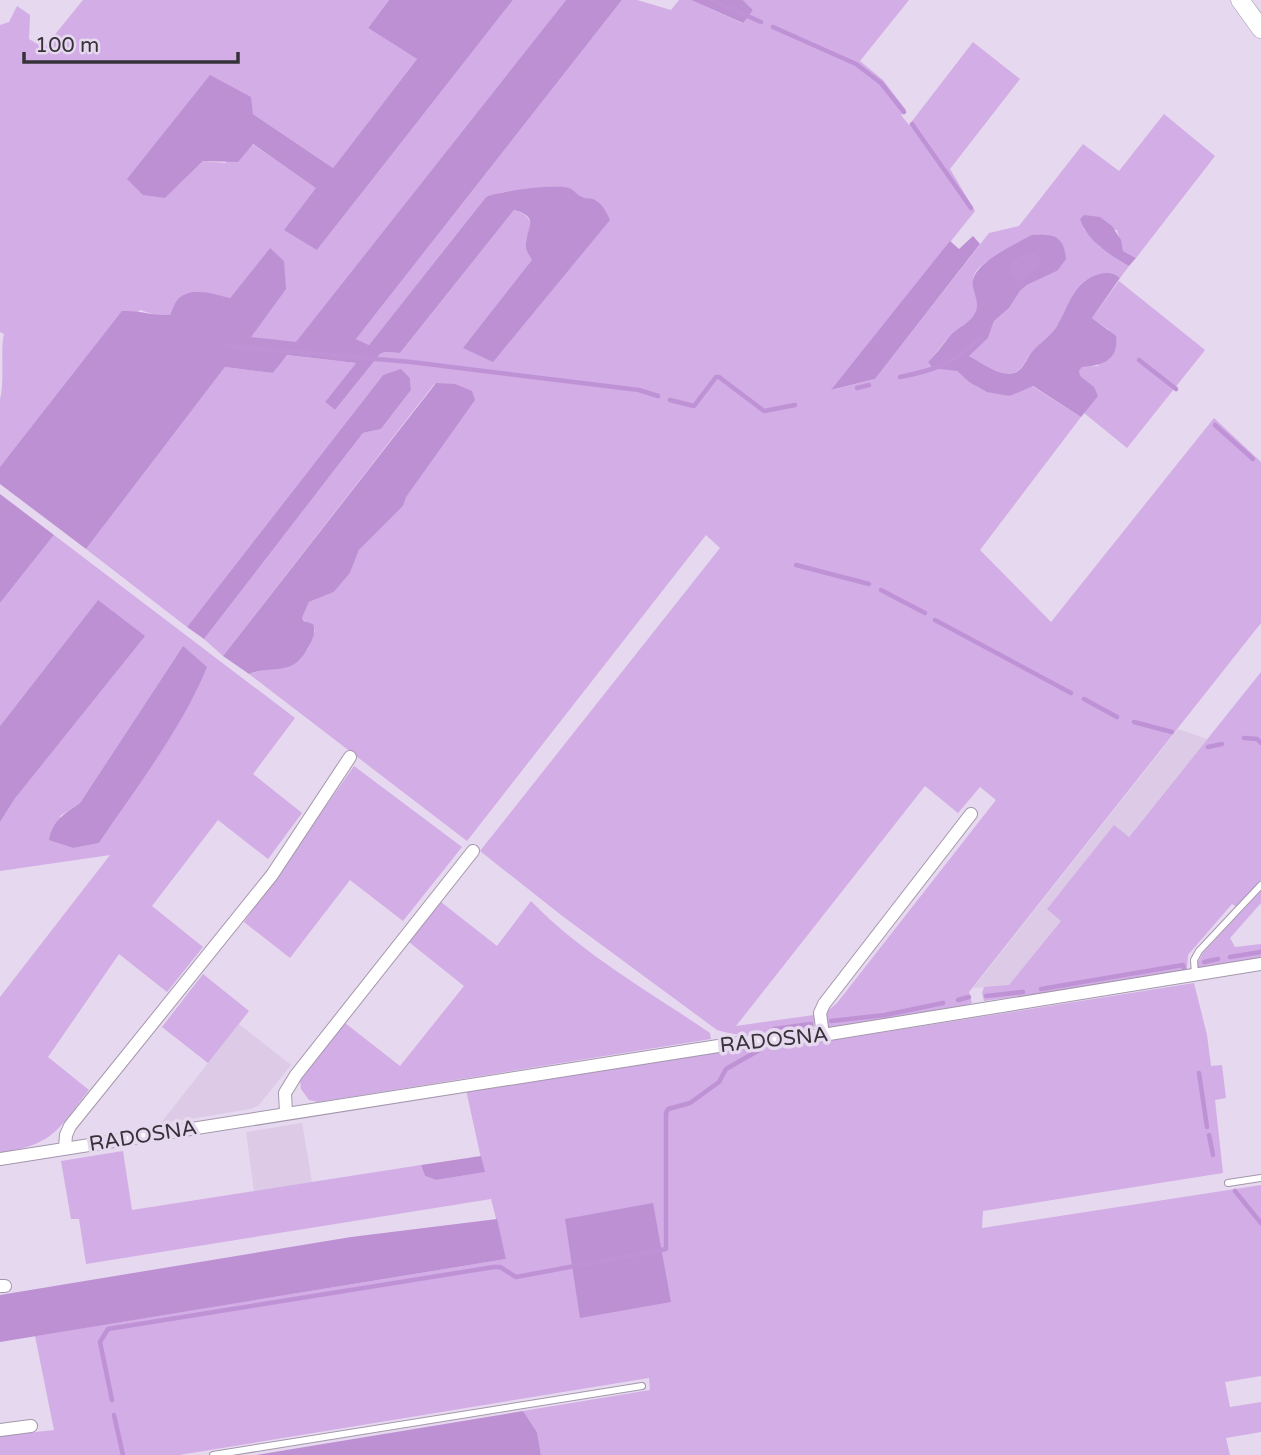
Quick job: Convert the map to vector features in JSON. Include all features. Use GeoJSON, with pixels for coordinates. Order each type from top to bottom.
{"type":"FeatureCollection","features":[{"type":"Feature","properties":{"kind":"street"},"geometry":{"type":"LineString","coordinates":[[1240,0],[1261,29]]}},
{"type":"Feature","properties":{"kind":"street"},"geometry":{"type":"LineString","coordinates":[[65,1148],[65,1135],[70,1126],[272,875],[350,757]]}},
{"type":"Feature","properties":{"kind":"street"},"geometry":{"type":"LineString","coordinates":[[823,1035],[820,1013],[824,1004],[971,814]]}},
{"type":"Feature","properties":{"kind":"street"},"geometry":{"type":"LineString","coordinates":[[286,1113],[285,1093],[296,1075],[473,851]]}},
{"type":"Feature","properties":{"kind":"street","name":"RADOSNA"},"geometry":{"type":"LineString","coordinates":[[0,1159],[731,1044],[823,1035],[1261,964]]}},
{"type":"Feature","properties":{"kind":"street"},"geometry":{"type":"LineString","coordinates":[[0,1430],[31,1426]]}},
{"type":"Feature","properties":{"kind":"lane"},"geometry":{"type":"LineString","coordinates":[[1195,975],[1194,960],[1199,951],[1261,886]]}},
{"type":"Feature","properties":{"kind":"lane"},"geometry":{"type":"LineString","coordinates":[[1228,1183],[1261,1178]]}},
{"type":"Feature","properties":{"kind":"lane"},"geometry":{"type":"LineString","coordinates":[[213,1455],[642,1386]]}},
{"type":"Feature","properties":{"kind":"shaded area"},"geometry":{"type":"Polygon","coordinates":[[[83,0],[389,0],[368,28],[417,59],[333,168],[253,114],[251,107],[165,198],[203,161],[225,163],[252,144],[317,188],[317,250],[513,0],[566,0],[296,343],[250,337],[270,248],[230,298],[178,299],[170,315],[159,316],[140,310],[0,467],[4,334],[0,332],[0,25],[9,22],[17,6],[30,15],[29,39],[44,48],[83,0]]]}},
{"type":"Feature","properties":{"kind":"shaded area"},"geometry":{"type":"Polygon","coordinates":[[[389,0],[513,0],[317,250],[284,230],[316,188],[253,144],[238,162],[203,161],[165,198],[143,195],[127,179],[210,75],[251,97],[253,114],[333,168],[417,59],[368,28],[389,0]]]}},
{"type":"Feature","properties":{"kind":"shaded area"},"geometry":{"type":"Polygon","coordinates":[[[566,0],[622,0],[356,339],[369,345],[486,197],[502,192],[562,187],[571,189],[583,198],[593,199],[603,208],[610,220],[493,362],[463,348],[532,260],[526,245],[529,219],[514,210],[400,353],[380,354],[335,410],[325,402],[356,363],[287,355],[273,373],[225,367],[86,549],[0,484],[0,467],[122,311],[170,315],[178,299],[196,292],[230,298],[270,248],[284,261],[286,289],[251,337],[296,342],[566,0]]]}},
{"type":"Feature","properties":{"kind":"shaded area"},"geometry":{"type":"Polygon","coordinates":[[[622,0],[637,0],[671,10],[679,0],[691,0],[742,23],[753,10],[743,0],[909,0],[860,61],[883,80],[906,110],[901,115],[909,125],[973,42],[1020,79],[950,169],[975,211],[832,390],[875,379],[989,233],[1019,226],[1083,144],[1119,171],[1164,114],[1215,156],[1136,258],[1123,251],[1117,230],[1083,228],[1100,247],[1129,266],[1120,278],[1113,275],[1095,276],[1080,285],[1054,330],[1034,349],[1019,370],[1002,373],[968,355],[988,338],[994,321],[1009,308],[1020,291],[1057,271],[999,255],[985,263],[973,277],[978,306],[973,318],[956,330],[928,362],[957,371],[969,382],[1010,396],[1032,386],[1081,417],[980,550],[1051,622],[1214,418],[1261,462],[1261,623],[969,992],[972,1003],[956,1009],[830,1030],[825,1013],[837,1003],[996,800],[980,787],[958,813],[925,786],[736,1026],[814,1015],[814,1027],[810,1033],[751,1035],[717,1030],[561,915],[480,851],[720,548],[706,535],[467,841],[249,674],[300,660],[308,649],[315,630],[302,618],[309,602],[334,592],[350,573],[359,550],[403,506],[435,383],[223,656],[204,639],[363,433],[381,429],[411,390],[410,378],[401,370],[383,375],[187,627],[86,549],[225,367],[273,373],[286,355],[356,363],[325,402],[335,410],[380,354],[400,353],[514,210],[525,215],[530,221],[526,241],[553,187],[503,192],[486,197],[369,345],[356,339],[622,0]]]}},
{"type":"Feature","properties":{"kind":"shaded area"},"geometry":{"type":"Polygon","coordinates":[[[691,0],[743,0],[753,10],[743,23],[691,0]]]}},
{"type":"Feature","properties":{"kind":"shaded area"},"geometry":{"type":"Polygon","coordinates":[[[1084,215],[1100,217],[1112,226],[1121,240],[1123,251],[1136,258],[1129,266],[1094,241],[1083,227],[1080,219],[1084,215]]]}},
{"type":"Feature","properties":{"kind":"shaded area"},"geometry":{"type":"Polygon","coordinates":[[[1032,235],[1056,238],[1063,245],[1066,259],[1057,271],[1020,291],[1009,308],[994,321],[988,338],[969,356],[1002,373],[1017,372],[1034,349],[1054,330],[1073,294],[1084,282],[1100,274],[1115,275],[1120,278],[1092,318],[1116,336],[1115,351],[1108,360],[1082,367],[1079,371],[1080,376],[1094,387],[1098,396],[1081,417],[1033,386],[1010,396],[987,392],[969,382],[957,371],[933,368],[928,362],[952,334],[974,315],[977,307],[973,280],[976,273],[989,260],[1032,235]]]}},
{"type":"Feature","properties":{"kind":"shaded area"},"geometry":{"type":"Polygon","coordinates":[[[973,236],[980,244],[875,379],[831,390],[950,241],[959,249],[973,236]]]}},
{"type":"Feature","properties":{"kind":"shaded area"},"geometry":{"type":"Polygon","coordinates":[[[1028,252],[1036,254],[1041,264],[1023,281],[1019,281],[1009,274],[1010,264],[1028,252]]]}},
{"type":"Feature","properties":{"kind":"shaded area"},"geometry":{"type":"Polygon","coordinates":[[[1119,281],[1205,350],[1127,448],[1084,413],[1097,396],[1079,376],[1082,367],[1098,366],[1109,330],[1092,318],[1119,281]]]}},
{"type":"Feature","properties":{"kind":"shaded area"},"geometry":{"type":"Polygon","coordinates":[[[401,369],[410,378],[411,390],[381,429],[363,433],[204,639],[187,627],[383,375],[401,369]]]}},
{"type":"Feature","properties":{"kind":"shaded area"},"geometry":{"type":"Polygon","coordinates":[[[436,383],[455,384],[472,391],[475,400],[406,497],[403,506],[359,550],[350,573],[334,592],[309,602],[302,618],[313,624],[314,633],[303,656],[290,666],[249,674],[223,656],[436,383]]]}},
{"type":"Feature","properties":{"kind":"shaded area"},"geometry":{"type":"Polygon","coordinates":[[[0,494],[54,535],[0,603],[0,494]]]}},
{"type":"Feature","properties":{"kind":"shaded area"},"geometry":{"type":"Polygon","coordinates":[[[54,535],[295,718],[253,774],[302,813],[268,859],[218,820],[152,906],[203,947],[167,992],[119,954],[48,1057],[89,1090],[53,1134],[32,1145],[0,1153],[0,997],[110,855],[0,871],[0,822],[16,797],[98,600],[0,726],[0,603],[54,535]],[[183,646],[80,803],[60,816],[74,848],[99,843],[173,732],[183,646]]]}},
{"type":"Feature","properties":{"kind":"shaded area"},"geometry":{"type":"Polygon","coordinates":[[[98,600],[145,636],[16,797],[0,822],[0,726],[98,600]]]}},
{"type":"Feature","properties":{"kind":"shaded area"},"geometry":{"type":"Polygon","coordinates":[[[183,646],[207,667],[171,735],[99,843],[74,848],[49,840],[56,822],[80,803],[183,646]]]}},
{"type":"Feature","properties":{"kind":"shaded area"},"geometry":{"type":"Polygon","coordinates":[[[1261,672],[1261,880],[1237,907],[1232,904],[1188,955],[1187,969],[1181,973],[984,1001],[984,987],[1009,985],[1061,921],[1047,909],[1114,825],[1129,837],[1261,672]]]}},
{"type":"Feature","properties":{"kind":"shaded area"},"geometry":{"type":"Polygon","coordinates":[[[1178,729],[1207,739],[1009,986],[973,988],[1178,729]]]}},
{"type":"Feature","properties":{"kind":"shaded area"},"geometry":{"type":"Polygon","coordinates":[[[354,766],[462,847],[403,921],[350,880],[290,958],[244,922],[354,766]]]}},
{"type":"Feature","properties":{"kind":"shaded area"},"geometry":{"type":"Polygon","coordinates":[[[1261,890],[1261,903],[1230,938],[1235,947],[1261,944],[1261,959],[1200,969],[1197,964],[1203,953],[1261,890]]]}},
{"type":"Feature","properties":{"kind":"shaded area"},"geometry":{"type":"Polygon","coordinates":[[[531,901],[594,955],[710,1033],[711,1039],[318,1102],[309,1100],[301,1089],[300,1080],[345,1023],[400,1066],[464,986],[409,942],[441,902],[497,946],[531,901]]]}},
{"type":"Feature","properties":{"kind":"shaded area"},"geometry":{"type":"Polygon","coordinates":[[[203,974],[249,1011],[208,1063],[162,1027],[203,974]]]}},
{"type":"Feature","properties":{"kind":"shaded area"},"geometry":{"type":"Polygon","coordinates":[[[1194,983],[1207,1035],[1211,1066],[1222,1065],[1226,1098],[1215,1100],[1223,1173],[983,1211],[982,1228],[1261,1185],[1261,1376],[1225,1382],[1230,1407],[1261,1402],[1261,1432],[1226,1438],[1230,1455],[541,1455],[537,1432],[523,1411],[650,1390],[649,1378],[179,1455],[0,1455],[0,1436],[54,1430],[35,1336],[506,1259],[491,1199],[86,1264],[79,1219],[71,1219],[61,1161],[123,1151],[132,1210],[421,1165],[425,1176],[436,1180],[484,1172],[466,1090],[751,1046],[828,1041],[1194,983]]]}},
{"type":"Feature","properties":{"kind":"shaded area"},"geometry":{"type":"Polygon","coordinates":[[[239,1024],[291,1065],[258,1106],[160,1124],[239,1024]]]}},
{"type":"Feature","properties":{"kind":"shaded area"},"geometry":{"type":"Polygon","coordinates":[[[302,1123],[312,1182],[254,1191],[246,1132],[302,1123]]]}},
{"type":"Feature","properties":{"kind":"shaded area"},"geometry":{"type":"Polygon","coordinates":[[[481,1156],[485,1172],[436,1180],[425,1176],[421,1165],[481,1156]]]}},
{"type":"Feature","properties":{"kind":"shaded area"},"geometry":{"type":"Polygon","coordinates":[[[653,1203],[671,1302],[580,1318],[565,1219],[653,1203]]]}},
{"type":"Feature","properties":{"kind":"shaded area"},"geometry":{"type":"Polygon","coordinates":[[[497,1219],[506,1259],[0,1342],[0,1295],[351,1237],[497,1219]]]}},
{"type":"Feature","properties":{"kind":"shaded area"},"geometry":{"type":"Polygon","coordinates":[[[523,1411],[537,1432],[541,1455],[256,1455],[523,1411]]]}},
{"type":"Feature","properties":{"kind":"waterway"},"geometry":{"type":"LineString","coordinates":[[711,0],[761,22]]}},
{"type":"Feature","properties":{"kind":"waterway"},"geometry":{"type":"LineString","coordinates":[[773,27],[856,64],[881,83],[904,112]]}},
{"type":"Feature","properties":{"kind":"waterway"},"geometry":{"type":"LineString","coordinates":[[912,124],[971,208]]}},
{"type":"Feature","properties":{"kind":"waterway"},"geometry":{"type":"LineString","coordinates":[[900,377],[944,364],[962,354],[981,337]]}},
{"type":"Feature","properties":{"kind":"waterway"},"geometry":{"type":"LineString","coordinates":[[226,346],[411,362],[639,390],[658,396]]}},
{"type":"Feature","properties":{"kind":"waterway"},"geometry":{"type":"LineString","coordinates":[[1139,360],[1176,389]]}},
{"type":"Feature","properties":{"kind":"waterway"},"geometry":{"type":"LineString","coordinates":[[670,400],[694,406],[716,377],[719,377],[764,411],[795,405]]}},
{"type":"Feature","properties":{"kind":"waterway"},"geometry":{"type":"LineString","coordinates":[[857,388],[869,385]]}},
{"type":"Feature","properties":{"kind":"waterway"},"geometry":{"type":"LineString","coordinates":[[1215,425],[1253,459]]}},
{"type":"Feature","properties":{"kind":"waterway"},"geometry":{"type":"LineString","coordinates":[[796,565],[869,584]]}},
{"type":"Feature","properties":{"kind":"waterway"},"geometry":{"type":"LineString","coordinates":[[881,590],[925,613]]}},
{"type":"Feature","properties":{"kind":"waterway"},"geometry":{"type":"LineString","coordinates":[[935,620],[1071,693]]}},
{"type":"Feature","properties":{"kind":"waterway"},"geometry":{"type":"LineString","coordinates":[[1084,699],[1117,717]]}},
{"type":"Feature","properties":{"kind":"waterway"},"geometry":{"type":"LineString","coordinates":[[1134,722],[1172,732]]}},
{"type":"Feature","properties":{"kind":"waterway"},"geometry":{"type":"LineString","coordinates":[[1244,738],[1257,739],[1261,743]]}},
{"type":"Feature","properties":{"kind":"waterway"},"geometry":{"type":"LineString","coordinates":[[1208,747],[1222,744]]}},
{"type":"Feature","properties":{"kind":"waterway"},"geometry":{"type":"LineString","coordinates":[[1230,957],[1261,952]]}},
{"type":"Feature","properties":{"kind":"waterway"},"geometry":{"type":"LineString","coordinates":[[1204,962],[1218,959]]}},
{"type":"Feature","properties":{"kind":"waterway"},"geometry":{"type":"LineString","coordinates":[[1041,989],[1183,965],[1184,969]]}},
{"type":"Feature","properties":{"kind":"waterway"},"geometry":{"type":"LineString","coordinates":[[986,996],[1023,992]]}},
{"type":"Feature","properties":{"kind":"waterway"},"geometry":{"type":"LineString","coordinates":[[958,1000],[969,997]]}},
{"type":"Feature","properties":{"kind":"waterway"},"geometry":{"type":"LineString","coordinates":[[831,1021],[885,1015],[943,1003]]}},
{"type":"Feature","properties":{"kind":"waterway"},"geometry":{"type":"LineString","coordinates":[[774,1029],[811,1024]]}},
{"type":"Feature","properties":{"kind":"waterway"},"geometry":{"type":"LineString","coordinates":[[112,1400],[100,1342],[108,1329],[494,1267],[500,1267],[516,1277],[666,1249],[666,1113],[668,1109],[690,1103],[719,1082],[726,1069],[761,1049]]}},
{"type":"Feature","properties":{"kind":"waterway"},"geometry":{"type":"LineString","coordinates":[[1199,1073],[1207,1127]]}},
{"type":"Feature","properties":{"kind":"waterway"},"geometry":{"type":"LineString","coordinates":[[1209,1135],[1213,1155]]}},
{"type":"Feature","properties":{"kind":"waterway"},"geometry":{"type":"LineString","coordinates":[[1235,1191],[1261,1223]]}},
{"type":"Feature","properties":{"kind":"waterway"},"geometry":{"type":"LineString","coordinates":[[114,1415],[123,1455]]}}]}
